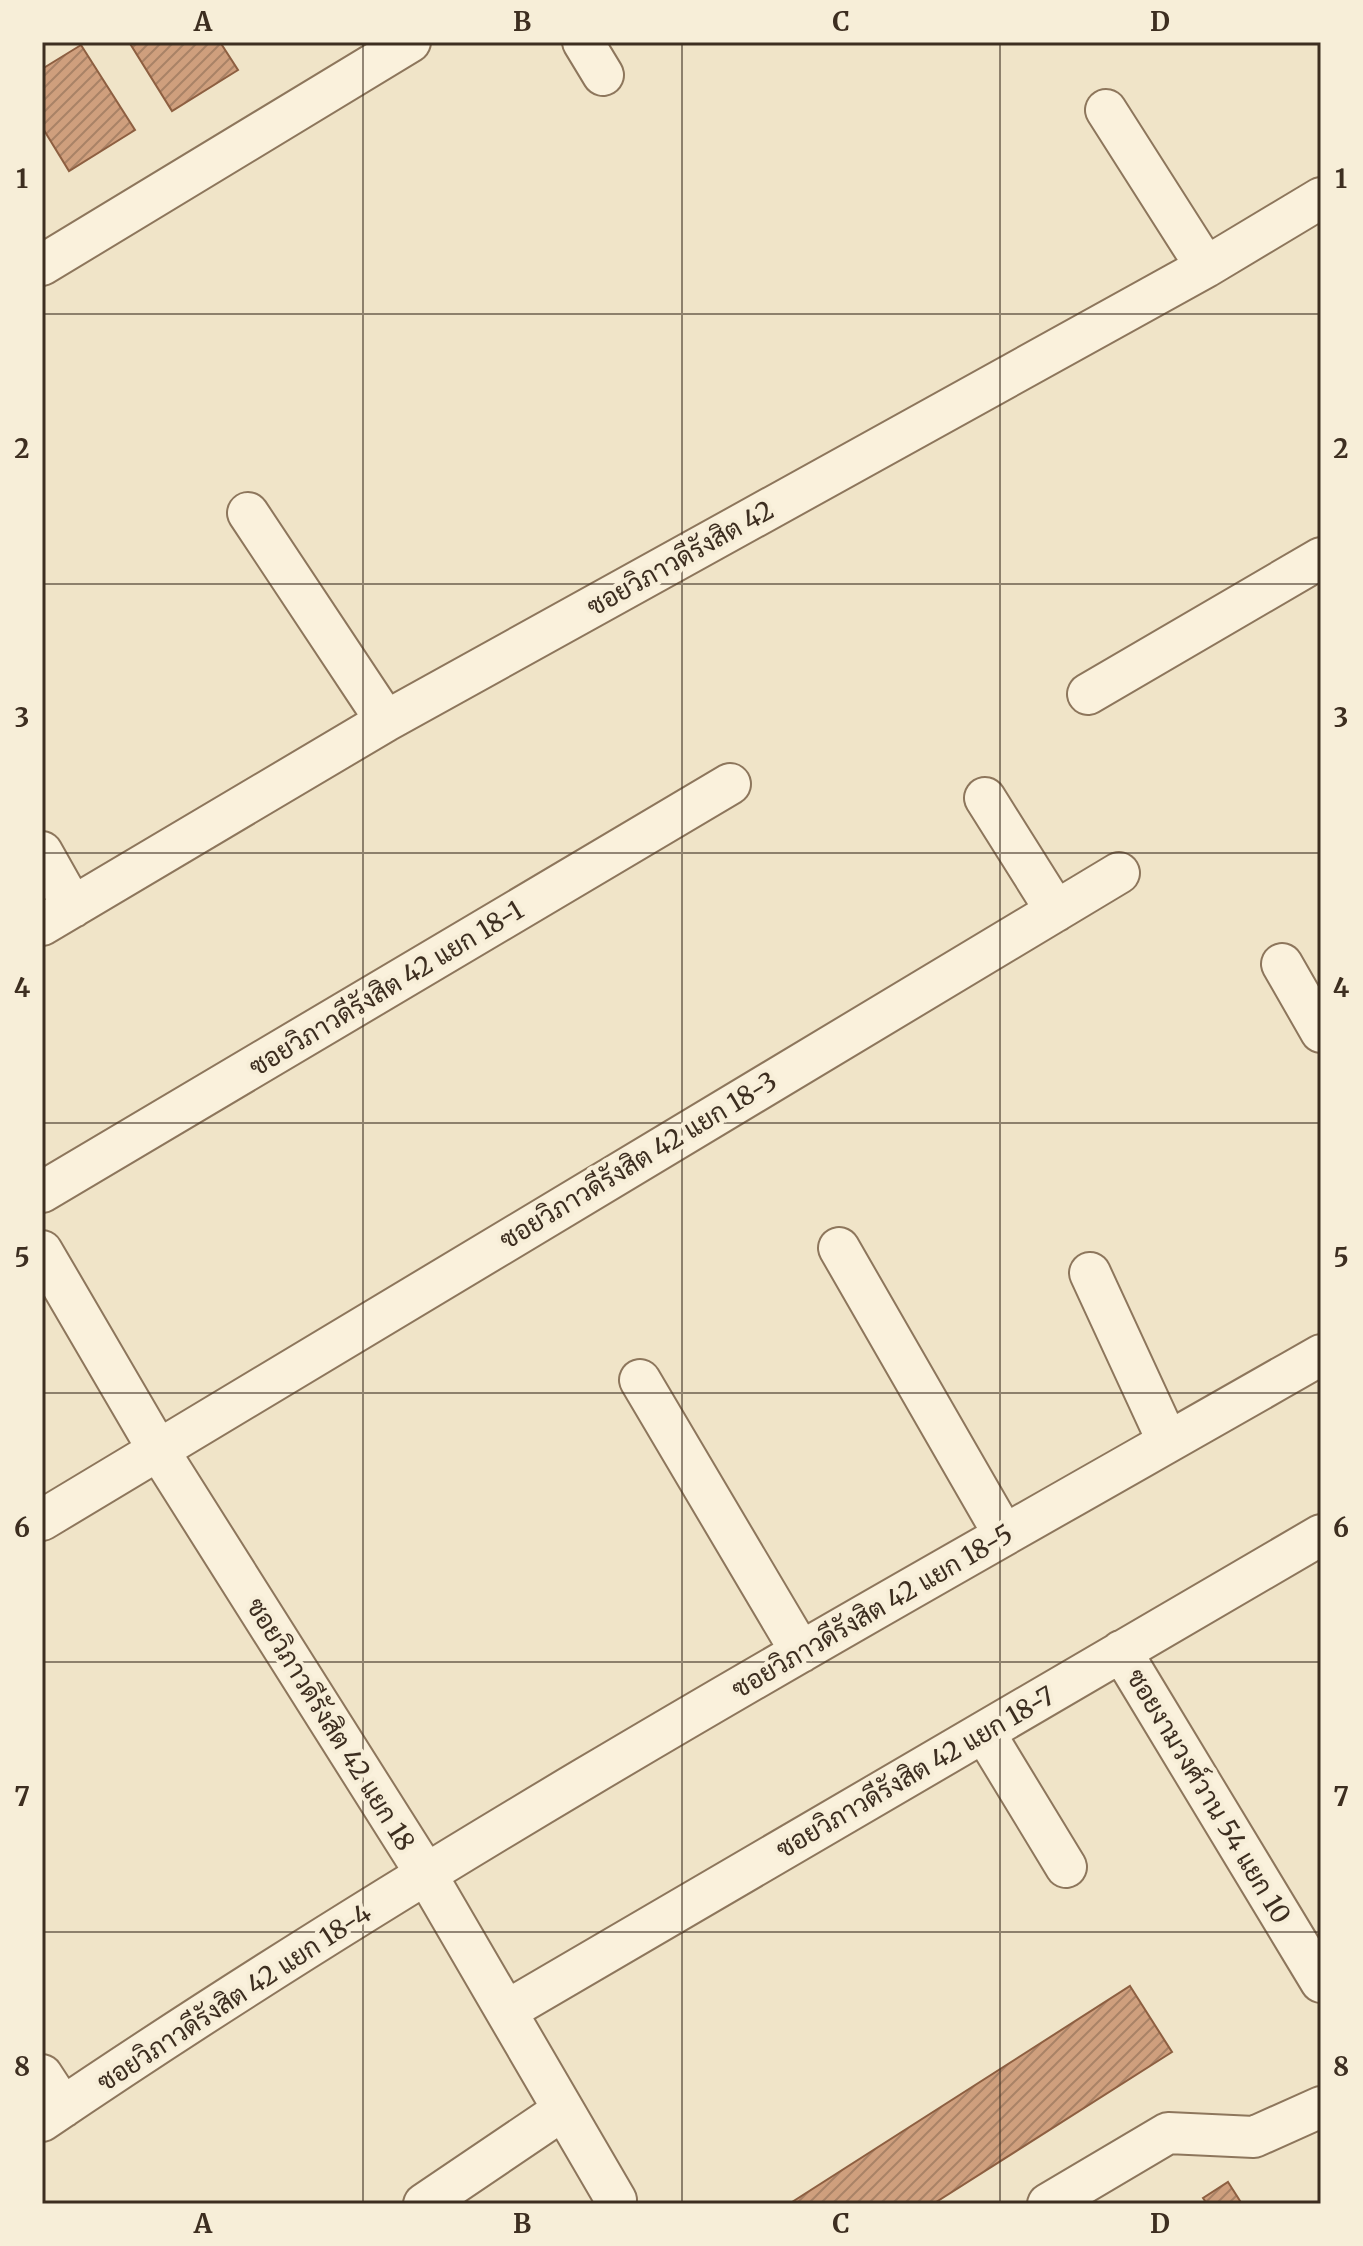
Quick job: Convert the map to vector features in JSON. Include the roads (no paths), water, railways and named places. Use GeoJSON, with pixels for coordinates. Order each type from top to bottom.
{"type":"FeatureCollection","features":[{"type":"Feature","properties":{"kind":"street"},"geometry":{"type":"LineString","coordinates":[[42,265],[410,42]]}},
{"type":"Feature","properties":{"kind":"street"},"geometry":{"type":"LineString","coordinates":[[1106,110],[1206,267]]}},
{"type":"Feature","properties":{"kind":"street","name":"ซอยวิภาวดีรังสิต 42"},"geometry":{"type":"LineString","coordinates":[[58,916],[386,721],[1206,267],[1321,198]]}},
{"type":"Feature","properties":{"kind":"street"},"geometry":{"type":"LineString","coordinates":[[248,513],[386,721]]}},
{"type":"Feature","properties":{"kind":"street"},"geometry":{"type":"LineString","coordinates":[[1088,694],[1321,558]]}},
{"type":"Feature","properties":{"kind":"street","name":"ซอยวิภาวดีรังสิต 42 แยก 18-1"},"geometry":{"type":"LineString","coordinates":[[42,1192],[730,784]]}},
{"type":"Feature","properties":{"kind":"street"},"geometry":{"type":"LineString","coordinates":[[985,798],[1056,911]]}},
{"type":"Feature","properties":{"kind":"street"},"geometry":{"type":"LineString","coordinates":[[42,852],[58,916]]}},
{"type":"Feature","properties":{"kind":"street","name":"ซอยวิภาวดีรังสิต 42 แยก 18-3"},"geometry":{"type":"LineString","coordinates":[[42,1520],[157,1448],[1119,873]]}},
{"type":"Feature","properties":{"kind":"street"},"geometry":{"type":"LineString","coordinates":[[1282,964],[1321,1032]]}},
{"type":"Feature","properties":{"kind":"street"},"geometry":{"type":"LineString","coordinates":[[839,1248],[1003,1533]]}},
{"type":"Feature","properties":{"kind":"street","name":"ซอยวิภาวดีรังสิต 42 แยก 18"},"geometry":{"type":"LineString","coordinates":[[42,1251],[157,1448],[426,1874],[616,2200]]}},
{"type":"Feature","properties":{"kind":"street"},"geometry":{"type":"LineString","coordinates":[[1090,1273],[1168,1442]]}},
{"type":"Feature","properties":{"kind":"street","name":"ซอยวิภาวดีรังสิต 42 แยก 18-5"},"geometry":{"type":"LineString","coordinates":[[426,1874],[1003,1533],[1321,1355]]}},
{"type":"Feature","properties":{"kind":"street"},"geometry":{"type":"LineString","coordinates":[[640,1380],[801,1652]]}},
{"type":"Feature","properties":{"kind":"street","name":"ซอยวิภาวดีรังสิต 42 แยก 18-7"},"geometry":{"type":"LineString","coordinates":[[508,2010],[1321,1535]]}},
{"type":"Feature","properties":{"kind":"street","name":"ซอยงามวงศ์วาน 54 แยก 10"},"geometry":{"type":"LineString","coordinates":[[1121,1651],[1321,1982]]}},
{"type":"Feature","properties":{"kind":"street"},"geometry":{"type":"LineString","coordinates":[[984,1732],[1066,1867]]}},
{"type":"Feature","properties":{"kind":"street","name":"ซอยวิภาวดีรังสิต 42 แยก 18-4"},"geometry":{"type":"LineString","coordinates":[[49,2101],[426,1874]]}},
{"type":"Feature","properties":{"kind":"street"},"geometry":{"type":"LineString","coordinates":[[1048,2204],[1168,2133],[1254,2137],[1321,2107]]}},
{"type":"Feature","properties":{"kind":"street"},"geometry":{"type":"LineString","coordinates":[[424,2204],[563,2110]]}}]}
